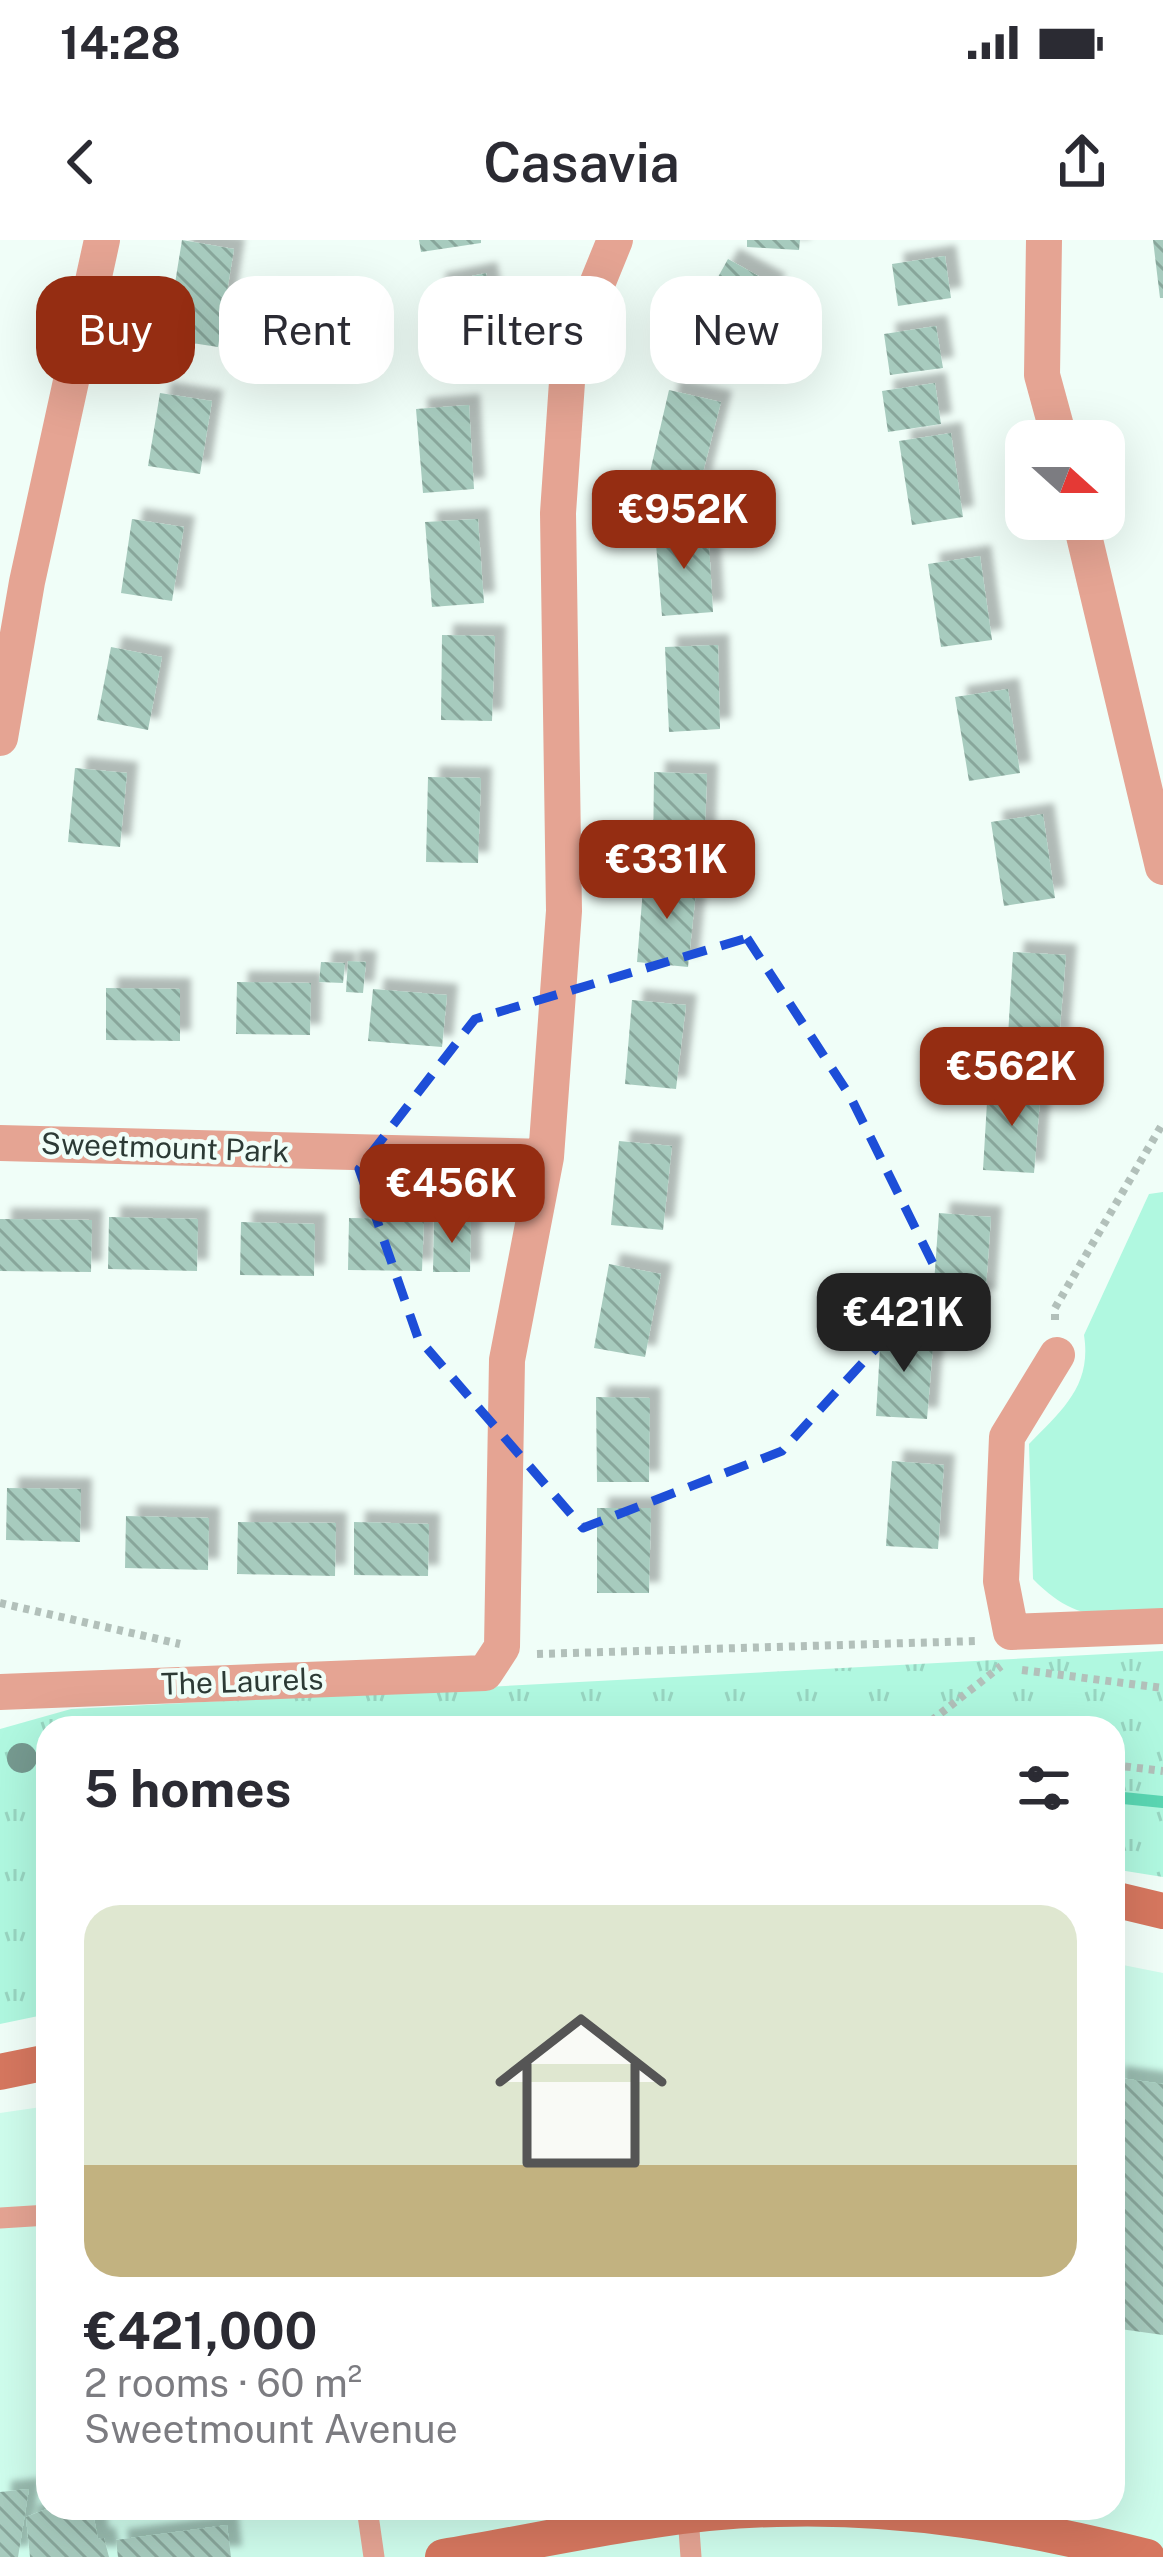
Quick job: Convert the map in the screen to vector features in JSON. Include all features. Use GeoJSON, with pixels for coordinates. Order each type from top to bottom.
{"type":"FeatureCollection","features":[{"type":"Feature","properties":{"kind":"street"},"geometry":{"type":"LineString","coordinates":[[0,738],[27,582],[102,240]]}},
{"type":"Feature","properties":{"kind":"street"},"geometry":{"type":"LineString","coordinates":[[485,1673],[502,1647],[507,1360],[546,1157],[564,911],[558,513],[569,352],[615,240]]}},
{"type":"Feature","properties":{"kind":"street"},"geometry":{"type":"LineString","coordinates":[[1044,240],[1042,375],[1054,420]]}},
{"type":"Feature","properties":{"kind":"street"},"geometry":{"type":"LineString","coordinates":[[1085,540],[1163,868]]}},
{"type":"Feature","properties":{"kind":"street","name":"Sweetmount Park"},"geometry":{"type":"LineString","coordinates":[[0,1143],[546,1157]]}},
{"type":"Feature","properties":{"kind":"street"},"geometry":{"type":"LineString","coordinates":[[1058,1355],[1007,1437],[1002,1645],[1163,1626]]}},
{"type":"Feature","properties":{"kind":"street","name":"The Laurels"},"geometry":{"type":"LineString","coordinates":[[0,1692],[485,1673]]}},
{"type":"Feature","properties":{"kind":"street"},"geometry":{"type":"LineString","coordinates":[[1125,1902],[1163,1911]]}},
{"type":"Feature","properties":{"kind":"street"},"geometry":{"type":"LineString","coordinates":[[0,2072],[36,2064]]}},
{"type":"Feature","properties":{"kind":"street"},"geometry":{"type":"LineString","coordinates":[[443,2557],[664,2520]]}},
{"type":"Feature","properties":{"kind":"street"},"geometry":{"type":"LineString","coordinates":[[964,2520],[1147,2557]]}},
{"type":"Feature","properties":{"kind":"lane"},"geometry":{"type":"LineString","coordinates":[[0,2218],[36,2216]]}},
{"type":"Feature","properties":{"kind":"lane"},"geometry":{"type":"LineString","coordinates":[[369,2520],[374,2557]]}},
{"type":"Feature","properties":{"kind":"lane"},"geometry":{"type":"LineString","coordinates":[[688,2520],[691,2557]]}},
{"type":"Feature","properties":{"kind":"path"},"geometry":{"type":"LineString","coordinates":[[1058,1355],[1055,1308],[1163,1123]]}},
{"type":"Feature","properties":{"kind":"path"},"geometry":{"type":"LineString","coordinates":[[485,1673],[538,1653],[1002,1645],[1036,1676],[1163,1688]]}},
{"type":"Feature","properties":{"kind":"path"},"geometry":{"type":"LineString","coordinates":[[934,1716],[1002,1645]]}},
{"type":"Feature","properties":{"kind":"path"},"geometry":{"type":"LineString","coordinates":[[1125,1766],[1163,1771]]}},
{"type":"Feature","properties":{"kind":"highlighted area"},"geometry":{"type":"Polygon","coordinates":[[[747,938],[850,1096],[940,1278],[782,1451],[583,1528],[418,1338],[359,1169],[475,1019],[747,938]]]}},
{"type":"Feature","properties":{"kind":"shaded area"},"geometry":{"type":"Polygon","coordinates":[[[1125,1965],[1163,1973],[1163,2557],[0,2557],[0,2113],[36,2108],[36,2520],[1125,2520],[1125,1965]]]}},
{"type":"Feature","properties":{"kind":"green space"},"geometry":{"type":"Polygon","coordinates":[[[1163,1192],[1163,1611],[1092,1614],[1063,1604],[1033,1579],[1029,1444],[1079,1383],[1084,1335],[1149,1194],[1163,1192]]]}},
{"type":"Feature","properties":{"kind":"green space"},"geometry":{"type":"Polygon","coordinates":[[[1163,1651],[1163,1877],[1125,1871],[1125,1716],[46,1716],[71,1709],[1163,1651]]]}},
{"type":"Feature","properties":{"kind":"green space"},"geometry":{"type":"Polygon","coordinates":[[[36,1719],[36,2016],[0,2024],[0,1729],[36,1719]]]}},
{"type":"Feature","properties":{"kind":"building"},"geometry":{"type":"Polygon","coordinates":[[[182,240],[234,249],[230,276],[219,276],[218,347],[195,343],[195,276],[176,276],[182,240]]]}},
{"type":"Feature","properties":{"kind":"building"},"geometry":{"type":"Polygon","coordinates":[[[419,240],[481,240],[481,243],[421,252],[419,240]]]}},
{"type":"Feature","properties":{"kind":"building"},"geometry":{"type":"Polygon","coordinates":[[[747,240],[800,240],[799,250],[747,247],[747,240]]]}},
{"type":"Feature","properties":{"kind":"building"},"geometry":{"type":"Polygon","coordinates":[[[1153,240],[1163,240],[1163,298],[1160,298],[1153,240]]]}},
{"type":"Feature","properties":{"kind":"building"},"geometry":{"type":"Polygon","coordinates":[[[945,256],[951,298],[898,306],[892,264],[945,256]]]}},
{"type":"Feature","properties":{"kind":"building"},"geometry":{"type":"Polygon","coordinates":[[[728,259],[759,276],[719,276],[728,259]]]}},
{"type":"Feature","properties":{"kind":"building"},"geometry":{"type":"Polygon","coordinates":[[[936,326],[943,368],[890,375],[884,334],[936,326]]]}},
{"type":"Feature","properties":{"kind":"building"},"geometry":{"type":"Polygon","coordinates":[[[935,383],[941,424],[888,432],[882,391],[935,383]]]}},
{"type":"Feature","properties":{"kind":"building"},"geometry":{"type":"Polygon","coordinates":[[[669,390],[721,402],[700,484],[650,472],[669,390]]]}},
{"type":"Feature","properties":{"kind":"building"},"geometry":{"type":"Polygon","coordinates":[[[160,393],[212,401],[200,474],[148,466],[160,393]]]}},
{"type":"Feature","properties":{"kind":"building"},"geometry":{"type":"Polygon","coordinates":[[[469,405],[474,489],[423,493],[416,409],[469,405]]]}},
{"type":"Feature","properties":{"kind":"building"},"geometry":{"type":"Polygon","coordinates":[[[951,433],[963,517],[912,525],[899,441],[951,433]]]}},
{"type":"Feature","properties":{"kind":"building"},"geometry":{"type":"Polygon","coordinates":[[[132,519],[184,527],[172,601],[121,593],[132,519]]]}},
{"type":"Feature","properties":{"kind":"building"},"geometry":{"type":"Polygon","coordinates":[[[478,519],[484,603],[432,607],[425,522],[478,519]]]}},
{"type":"Feature","properties":{"kind":"building"},"geometry":{"type":"Polygon","coordinates":[[[708,528],[713,612],[662,616],[655,532],[708,528]]]}},
{"type":"Feature","properties":{"kind":"building"},"geometry":{"type":"Polygon","coordinates":[[[980,556],[992,640],[941,647],[928,564],[980,556]]]}},
{"type":"Feature","properties":{"kind":"building"},"geometry":{"type":"Polygon","coordinates":[[[442,635],[495,636],[492,721],[441,720],[442,635]]]}},
{"type":"Feature","properties":{"kind":"building"},"geometry":{"type":"Polygon","coordinates":[[[718,645],[720,729],[669,732],[665,647],[718,645]]]}},
{"type":"Feature","properties":{"kind":"building"},"geometry":{"type":"Polygon","coordinates":[[[111,647],[162,657],[148,730],[97,720],[111,647]]]}},
{"type":"Feature","properties":{"kind":"building"},"geometry":{"type":"Polygon","coordinates":[[[1008,689],[1020,773],[969,781],[955,697],[1008,689]]]}},
{"type":"Feature","properties":{"kind":"building"},"geometry":{"type":"Polygon","coordinates":[[[75,768],[127,773],[120,847],[68,842],[75,768]]]}},
{"type":"Feature","properties":{"kind":"building"},"geometry":{"type":"Polygon","coordinates":[[[654,772],[707,774],[704,858],[653,857],[654,772]]]}},
{"type":"Feature","properties":{"kind":"building"},"geometry":{"type":"Polygon","coordinates":[[[428,777],[481,778],[478,863],[426,862],[428,777]]]}},
{"type":"Feature","properties":{"kind":"building"},"geometry":{"type":"Polygon","coordinates":[[[1043,814],[1055,898],[1004,906],[991,822],[1043,814]]]}},
{"type":"Feature","properties":{"kind":"building"},"geometry":{"type":"Polygon","coordinates":[[[644,877],[697,882],[688,967],[637,962],[644,877]]]}},
{"type":"Feature","properties":{"kind":"building"},"geometry":{"type":"Polygon","coordinates":[[[1013,952],[1066,955],[1059,1040],[1008,1036],[1013,952]]]}},
{"type":"Feature","properties":{"kind":"building"},"geometry":{"type":"Polygon","coordinates":[[[348,961],[366,962],[363,993],[346,992],[348,961]]]}},
{"type":"Feature","properties":{"kind":"building"},"geometry":{"type":"Polygon","coordinates":[[[321,962],[345,963],[343,983],[319,982],[321,962]]]}},
{"type":"Feature","properties":{"kind":"building"},"geometry":{"type":"Polygon","coordinates":[[[237,982],[311,983],[310,1035],[236,1034],[237,982]]]}},
{"type":"Feature","properties":{"kind":"building"},"geometry":{"type":"Polygon","coordinates":[[[106,988],[180,989],[180,1041],[106,1040],[106,988]]]}},
{"type":"Feature","properties":{"kind":"building"},"geometry":{"type":"Polygon","coordinates":[[[373,989],[447,995],[442,1047],[368,1041],[373,989]]]}},
{"type":"Feature","properties":{"kind":"building"},"geometry":{"type":"Polygon","coordinates":[[[632,1000],[686,1005],[676,1089],[625,1084],[632,1000]]]}},
{"type":"Feature","properties":{"kind":"building"},"geometry":{"type":"Polygon","coordinates":[[[988,1085],[1041,1088],[1034,1173],[983,1170],[988,1085]]]}},
{"type":"Feature","properties":{"kind":"building"},"geometry":{"type":"Polygon","coordinates":[[[619,1141],[672,1146],[663,1230],[611,1225],[619,1141]]]}},
{"type":"Feature","properties":{"kind":"building"},"geometry":{"type":"Polygon","coordinates":[[[939,1213],[991,1217],[985,1301],[933,1298],[939,1213]]]}},
{"type":"Feature","properties":{"kind":"building"},"geometry":{"type":"Polygon","coordinates":[[[109,1217],[198,1219],[197,1271],[108,1269],[109,1217]]]}},
{"type":"Feature","properties":{"kind":"building"},"geometry":{"type":"Polygon","coordinates":[[[349,1218],[424,1219],[422,1271],[348,1270],[349,1218]]]}},
{"type":"Feature","properties":{"kind":"building"},"geometry":{"type":"Polygon","coordinates":[[[0,1219],[92,1220],[91,1272],[0,1271],[0,1219]]]}},
{"type":"Feature","properties":{"kind":"building"},"geometry":{"type":"Polygon","coordinates":[[[434,1220],[471,1221],[470,1272],[433,1272],[434,1220]]]}},
{"type":"Feature","properties":{"kind":"building"},"geometry":{"type":"Polygon","coordinates":[[[241,1222],[315,1224],[314,1276],[240,1275],[241,1222]]]}},
{"type":"Feature","properties":{"kind":"building"},"geometry":{"type":"Polygon","coordinates":[[[609,1264],[661,1274],[645,1357],[594,1348],[609,1264]]]}},
{"type":"Feature","properties":{"kind":"building"},"geometry":{"type":"Polygon","coordinates":[[[881,1331],[934,1335],[927,1419],[876,1416],[881,1331]]]}},
{"type":"Feature","properties":{"kind":"building"},"geometry":{"type":"Polygon","coordinates":[[[596,1397],[650,1398],[649,1482],[597,1482],[596,1397]]]}},
{"type":"Feature","properties":{"kind":"building"},"geometry":{"type":"Polygon","coordinates":[[[892,1461],[944,1465],[938,1549],[886,1546],[892,1461]]]}},
{"type":"Feature","properties":{"kind":"building"},"geometry":{"type":"Polygon","coordinates":[[[7,1488],[81,1489],[80,1542],[6,1540],[7,1488]]]}},
{"type":"Feature","properties":{"kind":"building"},"geometry":{"type":"Polygon","coordinates":[[[597,1508],[651,1508],[649,1593],[597,1593],[597,1508]]]}},
{"type":"Feature","properties":{"kind":"building"},"geometry":{"type":"Polygon","coordinates":[[[126,1516],[209,1518],[208,1570],[125,1568],[126,1516]]]}},
{"type":"Feature","properties":{"kind":"building"},"geometry":{"type":"Polygon","coordinates":[[[238,1522],[336,1523],[335,1576],[237,1574],[238,1522]]]}},
{"type":"Feature","properties":{"kind":"building"},"geometry":{"type":"Polygon","coordinates":[[[354,1522],[429,1524],[428,1576],[354,1575],[354,1522]]]}},
{"type":"Feature","properties":{"kind":"building"},"geometry":{"type":"Polygon","coordinates":[[[1125,2079],[1163,2084],[1163,2335],[1125,2330],[1125,2079]]]}},
{"type":"Feature","properties":{"kind":"building"},"geometry":{"type":"Polygon","coordinates":[[[29,2489],[18,2557],[0,2557],[0,2492],[29,2489]]]}},
{"type":"Feature","properties":{"kind":"building"},"geometry":{"type":"Polygon","coordinates":[[[36,2513],[36,2520],[94,2520],[109,2557],[30,2557],[26,2517],[36,2513]]]}},
{"type":"Feature","properties":{"kind":"building"},"geometry":{"type":"Polygon","coordinates":[[[227,2525],[231,2557],[118,2557],[116,2540],[227,2525]]]}},
{"type":"Feature","properties":{"kind":"waterway"},"geometry":{"type":"LineString","coordinates":[[1125,1798],[1163,1802]]}}]}
